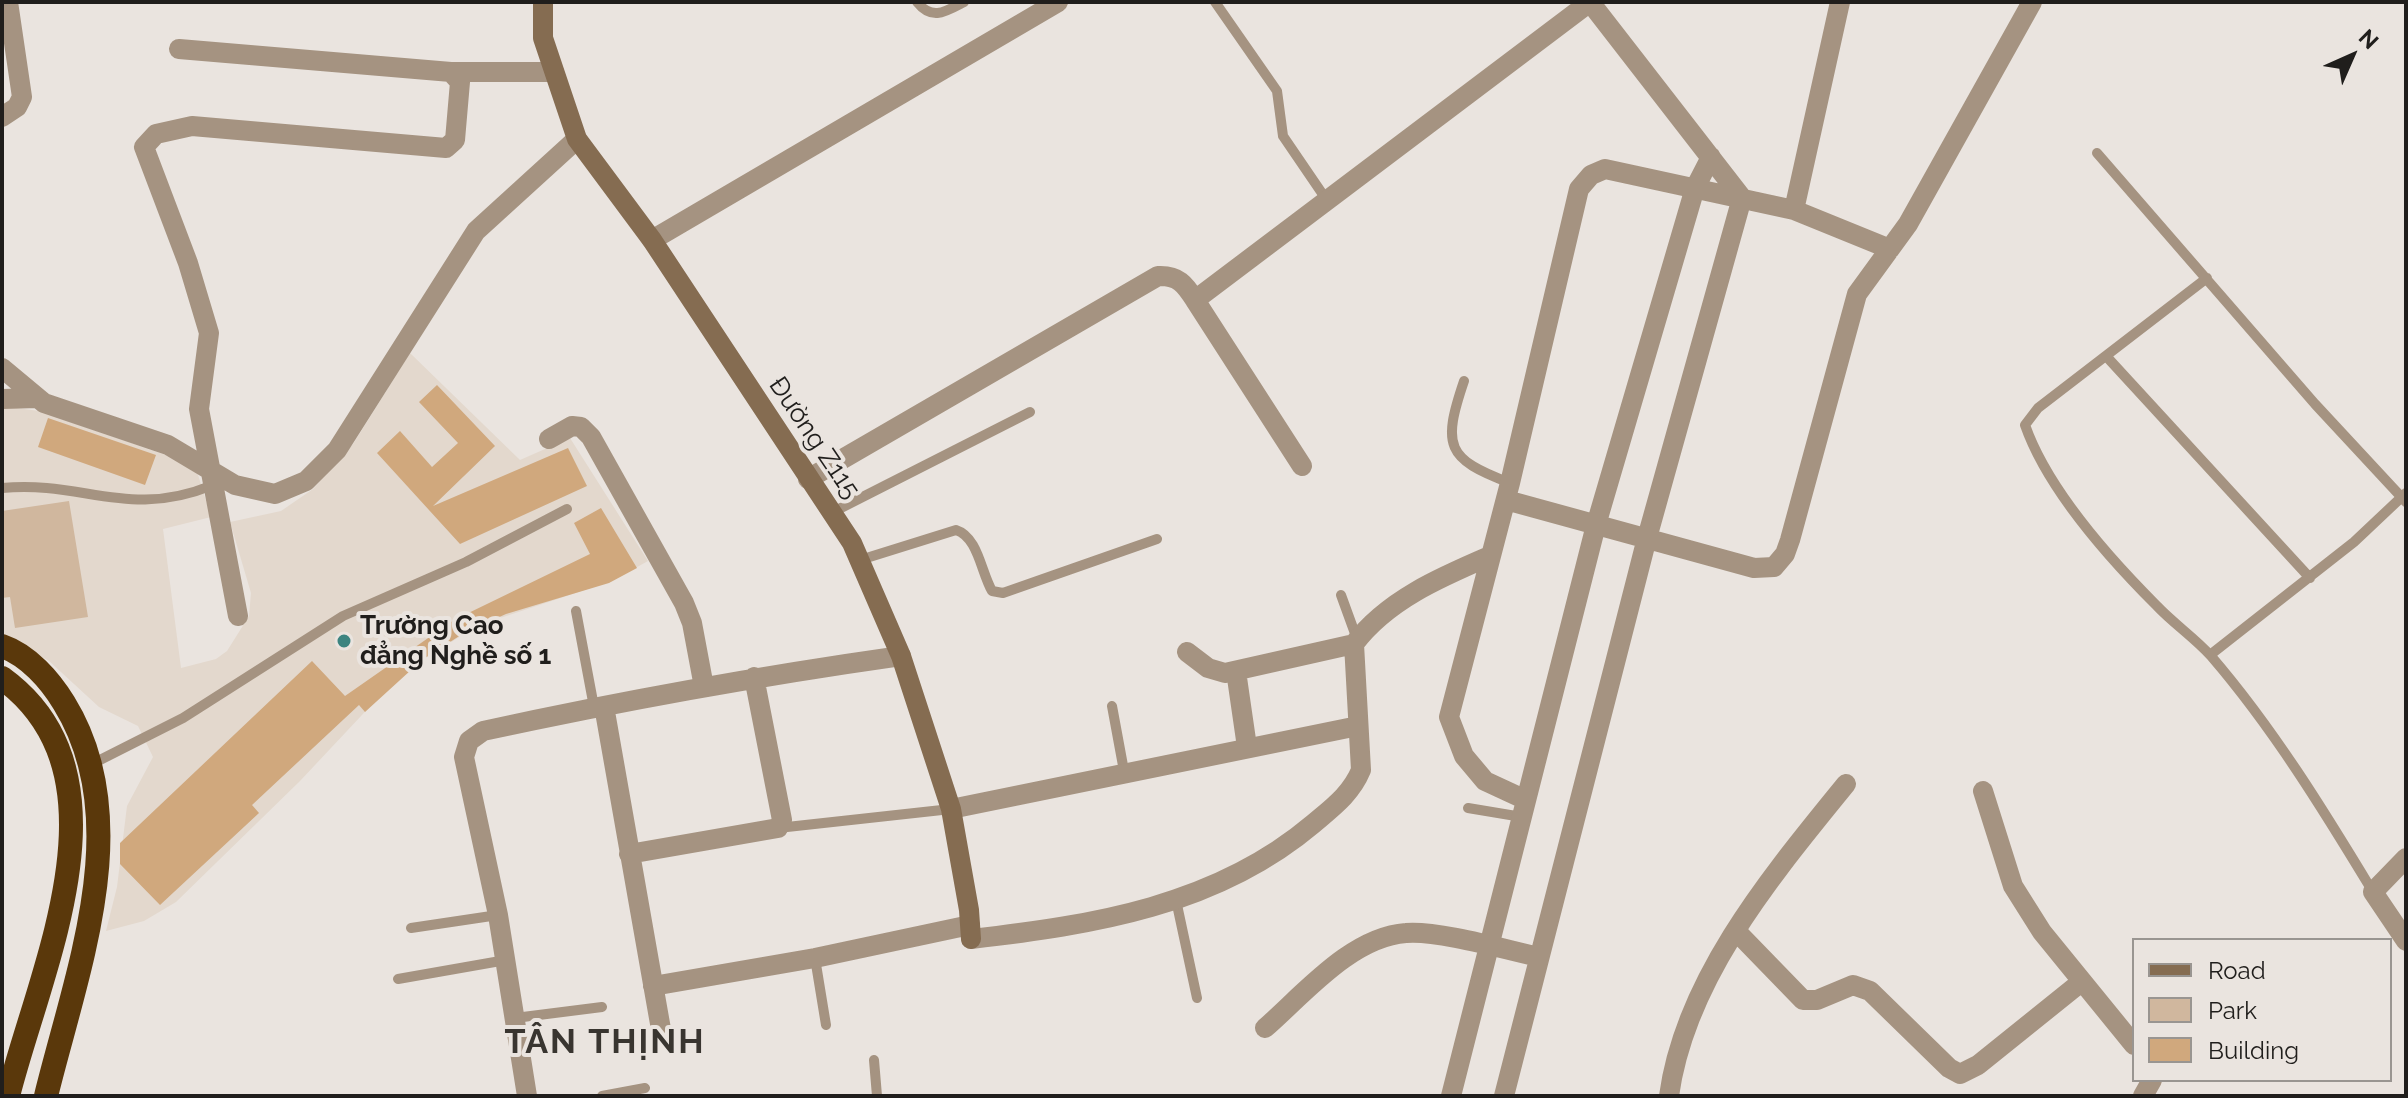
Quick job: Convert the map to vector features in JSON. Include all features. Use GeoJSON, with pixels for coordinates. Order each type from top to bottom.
{"type":"FeatureCollection","features":[{"type":"Feature","properties":{"kind":"highway"},"geometry":{"type":"LineString","coordinates":[[2,646],[38,670],[58,693],[77,725],[90,765],[101,842],[95,890],[46,1096]]}},
{"type":"Feature","properties":{"kind":"highway"},"geometry":{"type":"LineString","coordinates":[[2,678],[37,710],[52,737],[69,792],[73,838],[68,879],[8,1096]]}},
{"type":"Feature","properties":{"kind":"street"},"geometry":{"type":"LineString","coordinates":[[2,117],[17,107],[22,97],[8,2]]}},
{"type":"Feature","properties":{"kind":"street","name":"Đường Z115"},"geometry":{"type":"LineString","coordinates":[[543,2],[543,38],[577,139],[652,240],[808,479],[833,512],[860,560],[901,656],[951,809],[970,932]]}},
{"type":"Feature","properties":{"kind":"street"},"geometry":{"type":"LineString","coordinates":[[1195,300],[1590,2],[1742,198]]}},
{"type":"Feature","properties":{"kind":"street"},"geometry":{"type":"LineString","coordinates":[[1794,210],[1840,2]]}},
{"type":"Feature","properties":{"kind":"street"},"geometry":{"type":"LineString","coordinates":[[1508,492],[1596,525],[1754,568],[1765,569],[1779,562],[1790,540],[1857,294],[1915,212],[2032,2]]}},
{"type":"Feature","properties":{"kind":"street"},"geometry":{"type":"LineString","coordinates":[[652,240],[1045,6]]}},
{"type":"Feature","properties":{"kind":"street"},"geometry":{"type":"LineString","coordinates":[[179,49],[451,72],[554,72]]}},
{"type":"Feature","properties":{"kind":"street"},"geometry":{"type":"LineString","coordinates":[[238,616],[199,409],[209,333],[188,263],[144,147],[156,134],[192,126],[446,148],[455,140],[460,82],[451,72]]}},
{"type":"Feature","properties":{"kind":"street"},"geometry":{"type":"LineString","coordinates":[[2,368],[38,398],[168,445],[212,477],[275,494],[318,472],[337,450],[476,231],[577,139]]}},
{"type":"Feature","properties":{"kind":"street"},"geometry":{"type":"LineString","coordinates":[[1451,1096],[1596,525],[1695,188],[1711,157]]}},
{"type":"Feature","properties":{"kind":"street"},"geometry":{"type":"LineString","coordinates":[[1524,808],[1485,781],[1464,756],[1449,717],[1508,492],[1579,189],[1591,175],[1605,169],[1794,210],[1890,249]]}},
{"type":"Feature","properties":{"kind":"street"},"geometry":{"type":"LineString","coordinates":[[1504,1096],[1647,538],[1742,198]]}},
{"type":"Feature","properties":{"kind":"street"},"geometry":{"type":"LineString","coordinates":[[808,479],[1158,276],[1169,275],[1183,281],[1302,466]]}},
{"type":"Feature","properties":{"kind":"street"},"geometry":{"type":"LineString","coordinates":[[2,399],[38,398]]}},
{"type":"Feature","properties":{"kind":"street"},"geometry":{"type":"LineString","coordinates":[[549,439],[572,426],[581,427],[591,437],[684,603],[692,623],[704,687]]}},
{"type":"Feature","properties":{"kind":"street"},"geometry":{"type":"LineString","coordinates":[[1187,652],[1208,668],[1225,673],[1356,641],[1376,619],[1431,581],[1490,556]]}},
{"type":"Feature","properties":{"kind":"street"},"geometry":{"type":"LineString","coordinates":[[653,986],[970,932],[1094,924],[1176,900],[1244,873],[1296,839],[1353,790],[1361,770],[1356,641]]}},
{"type":"Feature","properties":{"kind":"street"},"geometry":{"type":"LineString","coordinates":[[527,1096],[498,915],[464,757],[469,741],[483,731],[599,706],[754,677],[901,656]]}},
{"type":"Feature","properties":{"kind":"street"},"geometry":{"type":"LineString","coordinates":[[1236,671],[1247,747]]}},
{"type":"Feature","properties":{"kind":"street"},"geometry":{"type":"LineString","coordinates":[[629,854],[778,828],[782,820],[754,677]]}},
{"type":"Feature","properties":{"kind":"street"},"geometry":{"type":"LineString","coordinates":[[599,706],[662,1035]]}},
{"type":"Feature","properties":{"kind":"street"},"geometry":{"type":"LineString","coordinates":[[951,809],[1124,771],[1358,726]]}},
{"type":"Feature","properties":{"kind":"street"},"geometry":{"type":"LineString","coordinates":[[1669,1096],[1674,1062],[1712,971],[1808,831],[1846,784]]}},
{"type":"Feature","properties":{"kind":"street"},"geometry":{"type":"LineString","coordinates":[[1983,791],[2013,886],[2080,983],[2132,1043]]}},
{"type":"Feature","properties":{"kind":"street"},"geometry":{"type":"LineString","coordinates":[[2406,858],[2373,892],[2406,941]]}},
{"type":"Feature","properties":{"kind":"street"},"geometry":{"type":"LineString","coordinates":[[1737,932],[1803,1000],[1817,1000],[1853,985],[1870,991],[1949,1068],[1960,1074],[1978,1065],[2080,983]]}},
{"type":"Feature","properties":{"kind":"street"},"geometry":{"type":"LineString","coordinates":[[1265,1028],[1344,959],[1375,941],[1407,933],[1489,945],[1539,957]]}},
{"type":"Feature","properties":{"kind":"lane"},"geometry":{"type":"LineString","coordinates":[[917,2],[924,11],[940,15],[964,2]]}},
{"type":"Feature","properties":{"kind":"lane"},"geometry":{"type":"LineString","coordinates":[[1215,2],[1277,91],[1283,136],[1328,202]]}},
{"type":"Feature","properties":{"kind":"lane"},"geometry":{"type":"LineString","coordinates":[[2097,153],[2315,404],[2405,497],[2310,578],[2210,655]]}},
{"type":"Feature","properties":{"kind":"lane"},"geometry":{"type":"LineString","coordinates":[[2207,278],[2038,408],[2028,417],[2028,432],[2056,483],[2099,541],[2157,607],[2210,655],[2294,768],[2373,892]]}},
{"type":"Feature","properties":{"kind":"lane"},"geometry":{"type":"LineString","coordinates":[[2106,356],[2310,578]]}},
{"type":"Feature","properties":{"kind":"lane"},"geometry":{"type":"LineString","coordinates":[[1464,381],[1453,412],[1451,431],[1454,447],[1463,462],[1508,492]]}},
{"type":"Feature","properties":{"kind":"lane"},"geometry":{"type":"LineString","coordinates":[[833,512],[1030,412]]}},
{"type":"Feature","properties":{"kind":"lane"},"geometry":{"type":"LineString","coordinates":[[2,488],[42,487],[139,502],[176,498],[212,477]]}},
{"type":"Feature","properties":{"kind":"lane"},"geometry":{"type":"LineString","coordinates":[[90,765],[183,718],[343,616],[466,562],[567,509]]}},
{"type":"Feature","properties":{"kind":"lane"},"geometry":{"type":"LineString","coordinates":[[860,560],[956,530],[965,533],[971,542],[992,591],[1003,593],[1157,539]]}},
{"type":"Feature","properties":{"kind":"lane"},"geometry":{"type":"LineString","coordinates":[[1341,595],[1356,641]]}},
{"type":"Feature","properties":{"kind":"lane"},"geometry":{"type":"LineString","coordinates":[[576,611],[599,706]]}},
{"type":"Feature","properties":{"kind":"lane"},"geometry":{"type":"LineString","coordinates":[[1112,706],[1124,771]]}},
{"type":"Feature","properties":{"kind":"lane"},"geometry":{"type":"LineString","coordinates":[[1468,808],[1524,808]]}},
{"type":"Feature","properties":{"kind":"lane"},"geometry":{"type":"LineString","coordinates":[[778,828],[951,809]]}},
{"type":"Feature","properties":{"kind":"lane"},"geometry":{"type":"LineString","coordinates":[[1176,900],[1197,998]]}},
{"type":"Feature","properties":{"kind":"lane"},"geometry":{"type":"LineString","coordinates":[[411,928],[498,915]]}},
{"type":"Feature","properties":{"kind":"lane"},"geometry":{"type":"LineString","coordinates":[[815,958],[826,1025]]}},
{"type":"Feature","properties":{"kind":"lane"},"geometry":{"type":"LineString","coordinates":[[398,979],[506,960]]}},
{"type":"Feature","properties":{"kind":"lane"},"geometry":{"type":"LineString","coordinates":[[515,1018],[602,1007]]}},
{"type":"Feature","properties":{"kind":"lane"},"geometry":{"type":"LineString","coordinates":[[874,1060],[877,1096]]}},
{"type":"Feature","properties":{"kind":"lane"},"geometry":{"type":"LineString","coordinates":[[602,1096],[645,1088]]}},
{"type":"Feature","properties":{"kind":"shaded area","name":"Trường Cao đẳng Nghề số 1"},"geometry":{"type":"Polygon","coordinates":[[[410,353],[520,460],[570,438],[648,561],[612,581],[479,625],[422,660],[377,699],[300,781],[176,902],[144,921],[106,931],[117,887],[127,806],[153,757],[138,726],[99,707],[49,661],[2,634],[2,406],[39,411],[195,465],[211,517],[163,529],[181,668],[216,659],[227,651],[249,616],[251,593],[230,522],[281,511],[313,489],[353,444],[410,353]]]}},
{"type":"Feature","properties":{"kind":"green space"},"geometry":{"type":"Polygon","coordinates":[[[69,501],[88,617],[15,628],[10,597],[2,598],[2,511],[69,501]]]}},
{"type":"Feature","properties":{"kind":"building"},"geometry":{"type":"Polygon","coordinates":[[[437,385],[495,446],[433,506],[568,448],[587,486],[460,544],[377,453],[400,431],[432,467],[458,443],[419,402],[437,385]]]}},
{"type":"Feature","properties":{"kind":"building"},"geometry":{"type":"Polygon","coordinates":[[[48,418],[156,455],[145,485],[38,447],[48,418]]]}},
{"type":"Feature","properties":{"kind":"building"},"geometry":{"type":"Polygon","coordinates":[[[601,508],[637,568],[609,583],[506,614],[464,633],[422,660],[365,712],[359,705],[252,805],[259,813],[160,905],[120,864],[120,843],[312,661],[345,696],[454,620],[590,554],[574,523],[601,508]]]}},
{"type":"Feature","properties":{"kind":"place","name":"Trường Cao đẳng Nghề số 1"},"geometry":{"type":"Point","coordinates":[344,641]}},
{"type":"Feature","properties":{"kind":"district","name":"TÂN THỊNH"},"geometry":{"type":"Point","coordinates":[605,1043]}}]}
